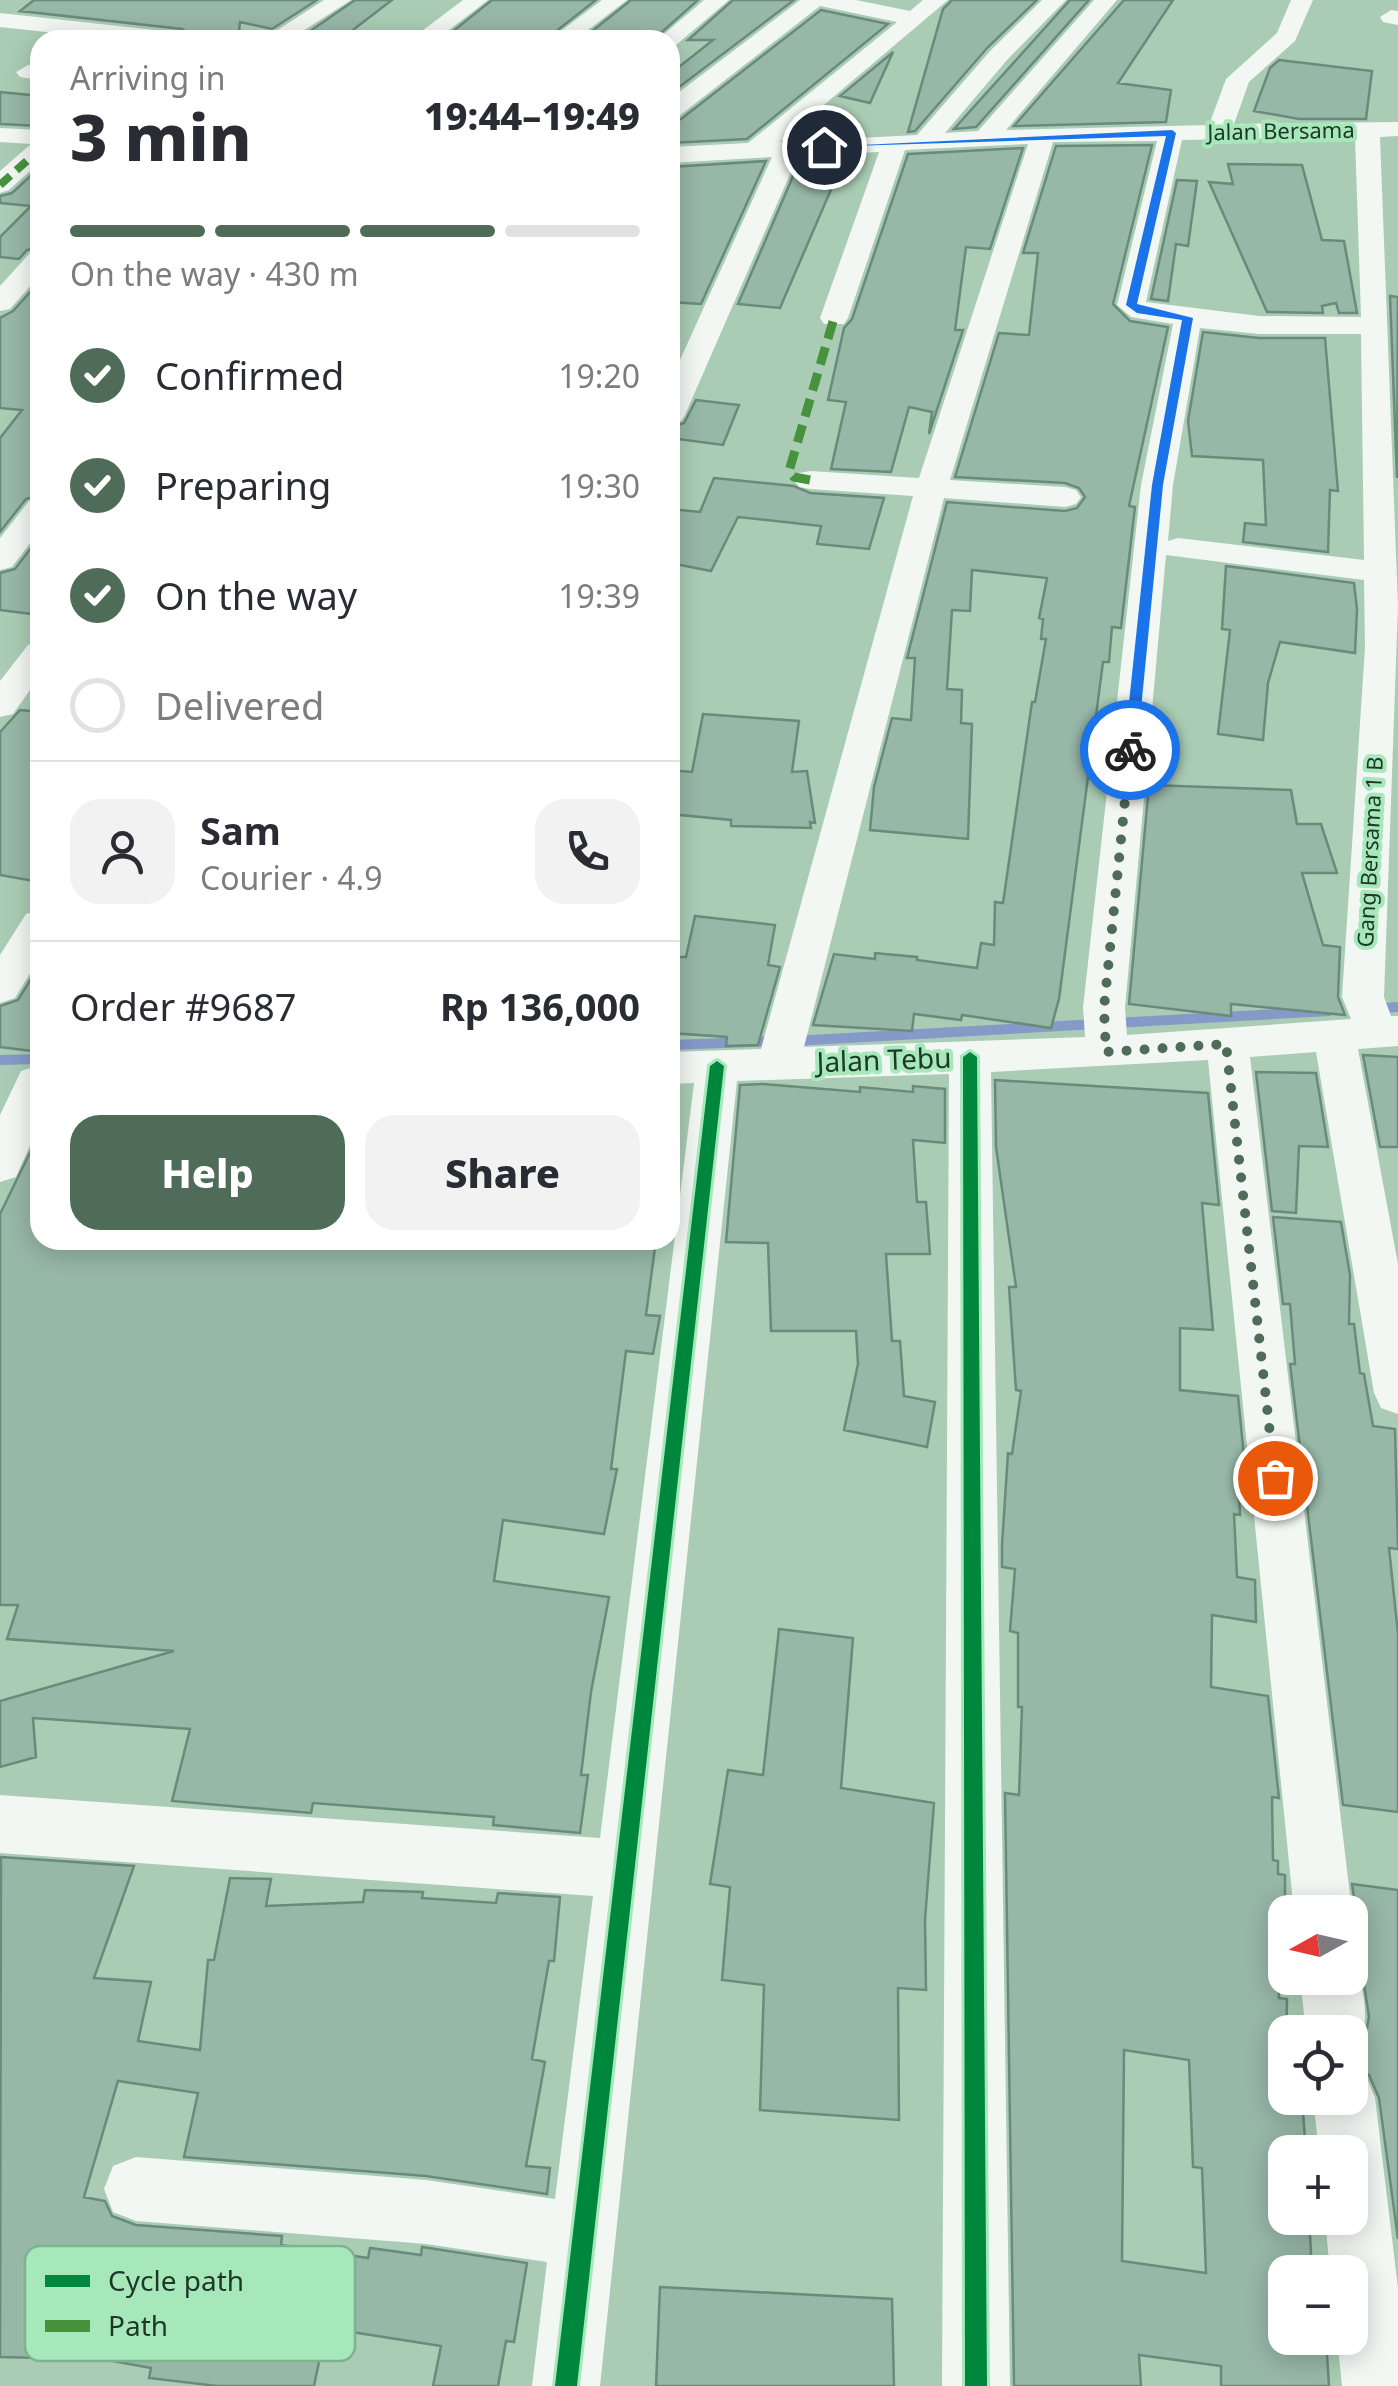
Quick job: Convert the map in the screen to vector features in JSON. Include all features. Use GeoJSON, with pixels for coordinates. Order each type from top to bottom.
{"type":"FeatureCollection","features":[{"type":"Feature","properties":{"kind":"street"},"geometry":{"type":"LineString","coordinates":[[290,30],[340,0]]}},
{"type":"Feature","properties":{"kind":"street"},"geometry":{"type":"LineString","coordinates":[[435,30],[476,0]]}},
{"type":"Feature","properties":{"kind":"street"},"geometry":{"type":"LineString","coordinates":[[574,30],[616,0]]}},
{"type":"Feature","properties":{"kind":"street"},"geometry":{"type":"LineString","coordinates":[[680,30],[718,0]]}},
{"type":"Feature","properties":{"kind":"street"},"geometry":{"type":"LineString","coordinates":[[680,103],[814,0]]}},
{"type":"Feature","properties":{"kind":"street"},"geometry":{"type":"LineString","coordinates":[[824,0],[916,19]]}},
{"type":"Feature","properties":{"kind":"street"},"geometry":{"type":"LineString","coordinates":[[754,150],[937,0]]}},
{"type":"Feature","properties":{"kind":"street"},"geometry":{"type":"LineString","coordinates":[[924,142],[999,55],[1054,0]]}},
{"type":"Feature","properties":{"kind":"street"},"geometry":{"type":"LineString","coordinates":[[985,139],[1106,0]]}},
{"type":"Feature","properties":{"kind":"street"},"geometry":{"type":"LineString","coordinates":[[1238,79],[1286,36],[1302,0]]}},
{"type":"Feature","properties":{"kind":"street"},"geometry":{"type":"LineString","coordinates":[[0,20],[91,30]]}},
{"type":"Feature","properties":{"kind":"street"},"geometry":{"type":"LineString","coordinates":[[1219,132],[1250,35],[1286,36]]}},
{"type":"Feature","properties":{"kind":"street","name":"Jalan Bersama"},"geometry":{"type":"LineString","coordinates":[[680,154],[1042,136],[1382,130]]}},
{"type":"Feature","properties":{"kind":"street","name":"Gang Bersama 1 B"},"geometry":{"type":"LineString","coordinates":[[1382,130],[1389,523],[1381,572],[1390,648],[1364,910],[1398,1392]]}},
{"type":"Feature","properties":{"kind":"street"},"geometry":{"type":"LineString","coordinates":[[1172,133],[1132,305],[1141,311],[1259,325],[1383,326]]}},
{"type":"Feature","properties":{"kind":"street"},"geometry":{"type":"LineString","coordinates":[[0,135],[30,136]]}},
{"type":"Feature","properties":{"kind":"street"},"geometry":{"type":"LineString","coordinates":[[781,1050],[931,489],[1042,136]]}},
{"type":"Feature","properties":{"kind":"street"},"geometry":{"type":"LineString","coordinates":[[834,318],[895,143]]}},
{"type":"Feature","properties":{"kind":"street"},"geometry":{"type":"LineString","coordinates":[[680,392],[788,149]]}},
{"type":"Feature","properties":{"kind":"street"},"geometry":{"type":"LineString","coordinates":[[0,184],[30,158]]}},
{"type":"Feature","properties":{"kind":"street"},"geometry":{"type":"LineString","coordinates":[[0,302],[30,269]]}},
{"type":"Feature","properties":{"kind":"street"},"geometry":{"type":"LineString","coordinates":[[1105,1033],[1157,485],[1188,318]]}},
{"type":"Feature","properties":{"kind":"street"},"geometry":{"type":"LineString","coordinates":[[810,480],[1064,497]]}},
{"type":"Feature","properties":{"kind":"street"},"geometry":{"type":"LineString","coordinates":[[0,560],[30,521]]}},
{"type":"Feature","properties":{"kind":"street"},"geometry":{"type":"LineString","coordinates":[[1178,548],[1381,572]]}},
{"type":"Feature","properties":{"kind":"street"},"geometry":{"type":"LineString","coordinates":[[0,706],[30,666]]}},
{"type":"Feature","properties":{"kind":"street"},"geometry":{"type":"LineString","coordinates":[[0,988],[30,940]]}},
{"type":"Feature","properties":{"kind":"street","name":"Jalan Tebu"},"geometry":{"type":"LineString","coordinates":[[694,1067],[781,1050],[970,1057],[1105,1033],[1226,1044],[1369,1023]]}},
{"type":"Feature","properties":{"kind":"street"},"geometry":{"type":"LineString","coordinates":[[1226,1044],[1321,1895]]}},
{"type":"Feature","properties":{"kind":"street"},"geometry":{"type":"LineString","coordinates":[[970,1057],[976,2386]]}},
{"type":"Feature","properties":{"kind":"street"},"geometry":{"type":"LineString","coordinates":[[680,1230],[694,1067]]}},
{"type":"Feature","properties":{"kind":"street"},"geometry":{"type":"LineString","coordinates":[[0,1165],[25,1082]]}},
{"type":"Feature","properties":{"kind":"street"},"geometry":{"type":"LineString","coordinates":[[566,2386],[625,1868],[678,1250]]}},
{"type":"Feature","properties":{"kind":"street"},"geometry":{"type":"LineString","coordinates":[[1,1827],[625,1868]]}},
{"type":"Feature","properties":{"kind":"street"},"geometry":{"type":"LineString","coordinates":[[136,2189],[426,2212],[583,2235]]}},
{"type":"Feature","properties":{"kind":"street"},"geometry":{"type":"LineString","coordinates":[[1359,2235],[1376,2386]]}},
{"type":"Feature","properties":{"kind":"building"},"geometry":{"type":"Polygon","coordinates":[[[34,0],[317,0],[272,29],[240,22],[239,30],[183,30],[20,11],[34,0]]]}},
{"type":"Feature","properties":{"kind":"building"},"geometry":{"type":"Polygon","coordinates":[[[355,0],[392,0],[353,30],[312,30],[355,0]]]}},
{"type":"Feature","properties":{"kind":"building"},"geometry":{"type":"Polygon","coordinates":[[[492,0],[596,0],[558,30],[454,30],[492,0]]]}},
{"type":"Feature","properties":{"kind":"building"},"geometry":{"type":"Polygon","coordinates":[[[631,0],[698,0],[664,30],[594,30],[631,0]]]}},
{"type":"Feature","properties":{"kind":"building"},"geometry":{"type":"Polygon","coordinates":[[[733,0],[794,0],[680,86],[680,66],[713,40],[688,40],[733,0]]]}},
{"type":"Feature","properties":{"kind":"building"},"geometry":{"type":"Polygon","coordinates":[[[952,0],[1037,0],[988,47],[915,131],[908,132],[943,9],[952,0]]]}},
{"type":"Feature","properties":{"kind":"building"},"geometry":{"type":"Polygon","coordinates":[[[1070,0],[1089,0],[976,127],[954,129],[1070,0]]]}},
{"type":"Feature","properties":{"kind":"building"},"geometry":{"type":"Polygon","coordinates":[[[1124,0],[1173,0],[1118,83],[1171,90],[1166,122],[1014,126],[1124,0]]]}},
{"type":"Feature","properties":{"kind":"building"},"geometry":{"type":"Polygon","coordinates":[[[821,10],[888,24],[747,139],[680,142],[681,119],[821,10]]]}},
{"type":"Feature","properties":{"kind":"building"},"geometry":{"type":"Polygon","coordinates":[[[893,52],[870,103],[840,96],[893,52]]]}},
{"type":"Feature","properties":{"kind":"building"},"geometry":{"type":"Polygon","coordinates":[[[1279,60],[1372,71],[1366,119],[1299,119],[1254,111],[1270,68],[1279,60]]]}},
{"type":"Feature","properties":{"kind":"building"},"geometry":{"type":"Polygon","coordinates":[[[0,92],[30,95],[30,126],[0,124],[0,92]]]}},
{"type":"Feature","properties":{"kind":"building"},"geometry":{"type":"Polygon","coordinates":[[[1152,145],[1113,304],[1130,321],[1168,327],[1129,506],[1135,507],[1121,628],[1112,627],[1109,662],[1103,662],[1059,999],[1051,1028],[962,1015],[961,1020],[914,1014],[912,1031],[813,1025],[834,954],[875,959],[875,953],[917,957],[977,968],[981,943],[994,945],[995,902],[1003,903],[1032,702],[1046,639],[1041,639],[1043,619],[1039,618],[1047,578],[972,570],[970,611],[952,610],[947,689],[962,690],[961,723],[972,724],[968,839],[870,830],[874,787],[892,718],[911,720],[915,658],[907,658],[947,502],[1065,511],[1077,508],[1085,497],[1079,488],[1065,483],[955,477],[999,333],[1029,335],[1038,253],[1023,253],[1056,146],[1152,145]]]}},
{"type":"Feature","properties":{"kind":"building"},"geometry":{"type":"Polygon","coordinates":[[[1023,148],[990,249],[966,247],[955,330],[963,330],[929,434],[932,412],[909,407],[891,472],[831,469],[846,402],[828,400],[844,328],[852,319],[908,154],[1023,148]]]}},
{"type":"Feature","properties":{"kind":"building"},"geometry":{"type":"Polygon","coordinates":[[[845,157],[780,308],[738,304],[800,160],[845,157]]]}},
{"type":"Feature","properties":{"kind":"building"},"geometry":{"type":"Polygon","coordinates":[[[766,161],[701,304],[680,303],[680,166],[766,161]]]}},
{"type":"Feature","properties":{"kind":"building"},"geometry":{"type":"Polygon","coordinates":[[[1228,164],[1302,165],[1322,240],[1344,241],[1357,313],[1339,313],[1336,303],[1322,306],[1323,313],[1267,312],[1209,182],[1233,184],[1228,164]]]}},
{"type":"Feature","properties":{"kind":"building"},"geometry":{"type":"Polygon","coordinates":[[[30,176],[30,206],[0,203],[0,196],[12,193],[30,176]]]}},
{"type":"Feature","properties":{"kind":"building"},"geometry":{"type":"Polygon","coordinates":[[[1177,180],[1197,181],[1188,246],[1176,244],[1168,301],[1151,299],[1177,180]]]}},
{"type":"Feature","properties":{"kind":"building"},"geometry":{"type":"Polygon","coordinates":[[[30,207],[30,250],[19,259],[0,257],[0,237],[30,207]]]}},
{"type":"Feature","properties":{"kind":"building"},"geometry":{"type":"Polygon","coordinates":[[[30,292],[30,498],[0,532],[0,438],[22,410],[0,408],[0,318],[13,311],[30,292]]]}},
{"type":"Feature","properties":{"kind":"building"},"geometry":{"type":"Polygon","coordinates":[[[1390,296],[1398,297],[1397,478],[1390,296]]]}},
{"type":"Feature","properties":{"kind":"building"},"geometry":{"type":"Polygon","coordinates":[[[1203,332],[1259,338],[1325,338],[1338,491],[1330,490],[1328,552],[1243,542],[1245,523],[1266,525],[1263,460],[1192,456],[1188,421],[1203,332]]]}},
{"type":"Feature","properties":{"kind":"building"},"geometry":{"type":"Polygon","coordinates":[[[696,400],[739,405],[723,445],[680,439],[680,424],[696,400]]]}},
{"type":"Feature","properties":{"kind":"building"},"geometry":{"type":"Polygon","coordinates":[[[714,478],[794,486],[810,493],[884,498],[869,549],[817,544],[821,526],[738,517],[711,571],[680,565],[680,510],[700,512],[714,478]]]}},
{"type":"Feature","properties":{"kind":"building"},"geometry":{"type":"Polygon","coordinates":[[[30,549],[30,614],[0,610],[0,573],[15,569],[30,549]]]}},
{"type":"Feature","properties":{"kind":"building"},"geometry":{"type":"Polygon","coordinates":[[[1226,566],[1354,583],[1355,653],[1280,642],[1268,683],[1263,740],[1218,734],[1230,630],[1222,629],[1226,566]]]}},
{"type":"Feature","properties":{"kind":"building"},"geometry":{"type":"Polygon","coordinates":[[[20,710],[30,711],[30,880],[0,875],[0,732],[20,710]]]}},
{"type":"Feature","properties":{"kind":"building"},"geometry":{"type":"Polygon","coordinates":[[[703,714],[799,721],[792,772],[807,771],[815,823],[810,822],[811,828],[731,826],[731,820],[680,815],[680,771],[692,772],[703,714]]]}},
{"type":"Feature","properties":{"kind":"building"},"geometry":{"type":"Polygon","coordinates":[[[1149,785],[1291,790],[1297,824],[1321,824],[1337,873],[1302,873],[1323,945],[1340,947],[1338,997],[1345,1015],[1231,1004],[1231,1016],[1129,1004],[1149,785]]]}},
{"type":"Feature","properties":{"kind":"building"},"geometry":{"type":"Polygon","coordinates":[[[695,916],[775,925],[768,965],[780,967],[758,1045],[726,1046],[727,1037],[680,1034],[680,957],[686,957],[695,916]]]}},
{"type":"Feature","properties":{"kind":"building"},"geometry":{"type":"Polygon","coordinates":[[[30,980],[30,1051],[0,1047],[0,1006],[18,1000],[30,980]]]}},
{"type":"Feature","properties":{"kind":"building"},"geometry":{"type":"Polygon","coordinates":[[[1363,1055],[1398,1057],[1398,1147],[1380,1147],[1363,1055]]]}},
{"type":"Feature","properties":{"kind":"building"},"geometry":{"type":"Polygon","coordinates":[[[1256,1072],[1316,1073],[1328,1147],[1299,1146],[1296,1213],[1272,1211],[1256,1072]]]}},
{"type":"Feature","properties":{"kind":"building"},"geometry":{"type":"Polygon","coordinates":[[[995,1080],[1208,1093],[1219,1205],[1202,1203],[1213,1330],[1180,1328],[1180,1390],[1238,1396],[1245,1467],[1238,1467],[1240,1515],[1234,1514],[1237,1577],[1255,1580],[1256,1622],[1212,1615],[1211,1687],[1268,1696],[1279,1798],[1272,1797],[1273,1860],[1278,1861],[1278,1874],[1285,1875],[1285,1895],[1268,1895],[1268,1995],[1287,1999],[1287,2015],[1268,2015],[1268,2115],[1303,2115],[1305,2135],[1268,2135],[1268,2235],[1310,2235],[1311,2255],[1268,2255],[1268,2355],[1327,2355],[1329,2386],[1221,2386],[1221,2366],[1139,2355],[1141,2386],[1014,2386],[1005,1793],[1019,1795],[1022,1707],[1018,1707],[1018,1633],[1010,1631],[1015,1569],[1002,1567],[1002,1545],[1008,1453],[1012,1454],[1021,1391],[1016,1390],[1009,1287],[1016,1287],[996,1147],[995,1080]],[[1124,2050],[1122,2261],[1206,2273],[1202,2168],[1193,2167],[1189,2060],[1124,2050]]]}},
{"type":"Feature","properties":{"kind":"building"},"geometry":{"type":"Polygon","coordinates":[[[740,1085],[860,1092],[860,1087],[913,1092],[913,1086],[945,1089],[945,1143],[913,1140],[917,1202],[926,1202],[930,1254],[886,1254],[892,1341],[900,1341],[904,1396],[935,1402],[927,1447],[844,1430],[858,1364],[856,1331],[771,1331],[768,1243],[726,1242],[740,1085]]]}},
{"type":"Feature","properties":{"kind":"building"},"geometry":{"type":"Polygon","coordinates":[[[30,1152],[30,1250],[655,1250],[646,1315],[660,1316],[653,1354],[626,1351],[611,1469],[617,1469],[604,1534],[503,1520],[494,1581],[609,1597],[591,1692],[581,1775],[588,1775],[580,1833],[493,1825],[494,1817],[313,1803],[311,1813],[172,1801],[190,1729],[33,1718],[36,1757],[0,1767],[0,1701],[174,1651],[7,1639],[18,1605],[0,1605],[0,1214],[30,1152]]]}},
{"type":"Feature","properties":{"kind":"building"},"geometry":{"type":"Polygon","coordinates":[[[1273,1217],[1341,1222],[1350,1275],[1349,1324],[1354,1324],[1360,1373],[1364,1374],[1373,1426],[1395,1429],[1398,1549],[1389,1548],[1398,1634],[1398,1812],[1343,1805],[1290,1364],[1295,1364],[1290,1304],[1283,1304],[1273,1217]]]}},
{"type":"Feature","properties":{"kind":"building"},"geometry":{"type":"Polygon","coordinates":[[[779,1629],[853,1638],[841,1788],[934,1803],[925,1920],[926,1990],[898,1988],[899,2120],[760,2110],[764,1985],[722,1980],[730,1887],[710,1884],[728,1770],[763,1775],[779,1629]]]}},
{"type":"Feature","properties":{"kind":"building"},"geometry":{"type":"Polygon","coordinates":[[[1,1857],[134,1866],[94,1978],[151,1982],[138,2041],[200,2050],[208,1960],[214,1960],[230,1878],[271,1879],[266,1906],[363,1902],[365,1890],[423,1892],[422,1898],[496,1903],[498,1893],[560,1897],[554,1961],[549,1961],[532,2059],[545,2062],[526,2166],[550,2168],[547,2194],[426,2176],[184,2157],[198,2093],[118,2081],[84,2197],[105,2201],[112,2216],[136,2225],[282,2236],[281,2245],[288,2246],[25,2246],[25,2358],[0,2357],[1,1857]]]}},
{"type":"Feature","properties":{"kind":"building"},"geometry":{"type":"Polygon","coordinates":[[[1352,1884],[1398,1890],[1398,2239],[1379,2098],[1368,2074],[1368,1895],[1354,1895],[1352,1884]]]}},
{"type":"Feature","properties":{"kind":"building"},"geometry":{"type":"Polygon","coordinates":[[[422,2247],[527,2263],[514,2342],[506,2341],[498,2386],[433,2386],[441,2346],[355,2333],[355,2256],[368,2258],[370,2248],[421,2255],[422,2247]]]}},
{"type":"Feature","properties":{"kind":"building"},"geometry":{"type":"Polygon","coordinates":[[[660,2287],[892,2299],[894,2386],[656,2386],[660,2287]]]}},
{"type":"Feature","properties":{"kind":"building"},"geometry":{"type":"Polygon","coordinates":[[[113,2361],[319,2361],[314,2386],[217,2386],[149,2378],[151,2368],[113,2361]]]}},
{"type":"Feature","properties":{"kind":"waterway"},"geometry":{"type":"LineString","coordinates":[[1372,1009],[1398,1007]]}},
{"type":"Feature","properties":{"kind":"waterway"},"geometry":{"type":"LineString","coordinates":[[793,1041],[1329,1011]]}},
{"type":"Feature","properties":{"kind":"waterway"},"geometry":{"type":"LineString","coordinates":[[680,1045],[775,1041]]}},
{"type":"Feature","properties":{"kind":"waterway"},"geometry":{"type":"LineString","coordinates":[[0,1060],[30,1059]]}},
{"type":"Feature","properties":{"kind":"marked path"},"geometry":{"type":"LineString","coordinates":[[0,185],[30,158]]}},
{"type":"Feature","properties":{"kind":"marked path"},"geometry":{"type":"LineString","coordinates":[[810,480],[794,477],[789,471],[834,318]]}},
{"type":"Feature","properties":{"kind":"cycle path"},"geometry":{"type":"LineString","coordinates":[[970,1057],[976,2386]]}},
{"type":"Feature","properties":{"kind":"cycle path"},"geometry":{"type":"LineString","coordinates":[[566,2386],[717,1066]]}},
{"type":"Feature","properties":{"kind":"way so far"},"geometry":{"type":"LineString","coordinates":[[1130,750],[1104,1008],[1106,1052],[1226,1044],[1275,1478]]}},
{"type":"Feature","properties":{"kind":"route"},"geometry":{"type":"LineString","coordinates":[[824,147],[1172,133],[1132,305],[1136,310],[1188,318],[1157,485],[1130,750]]}}]}
